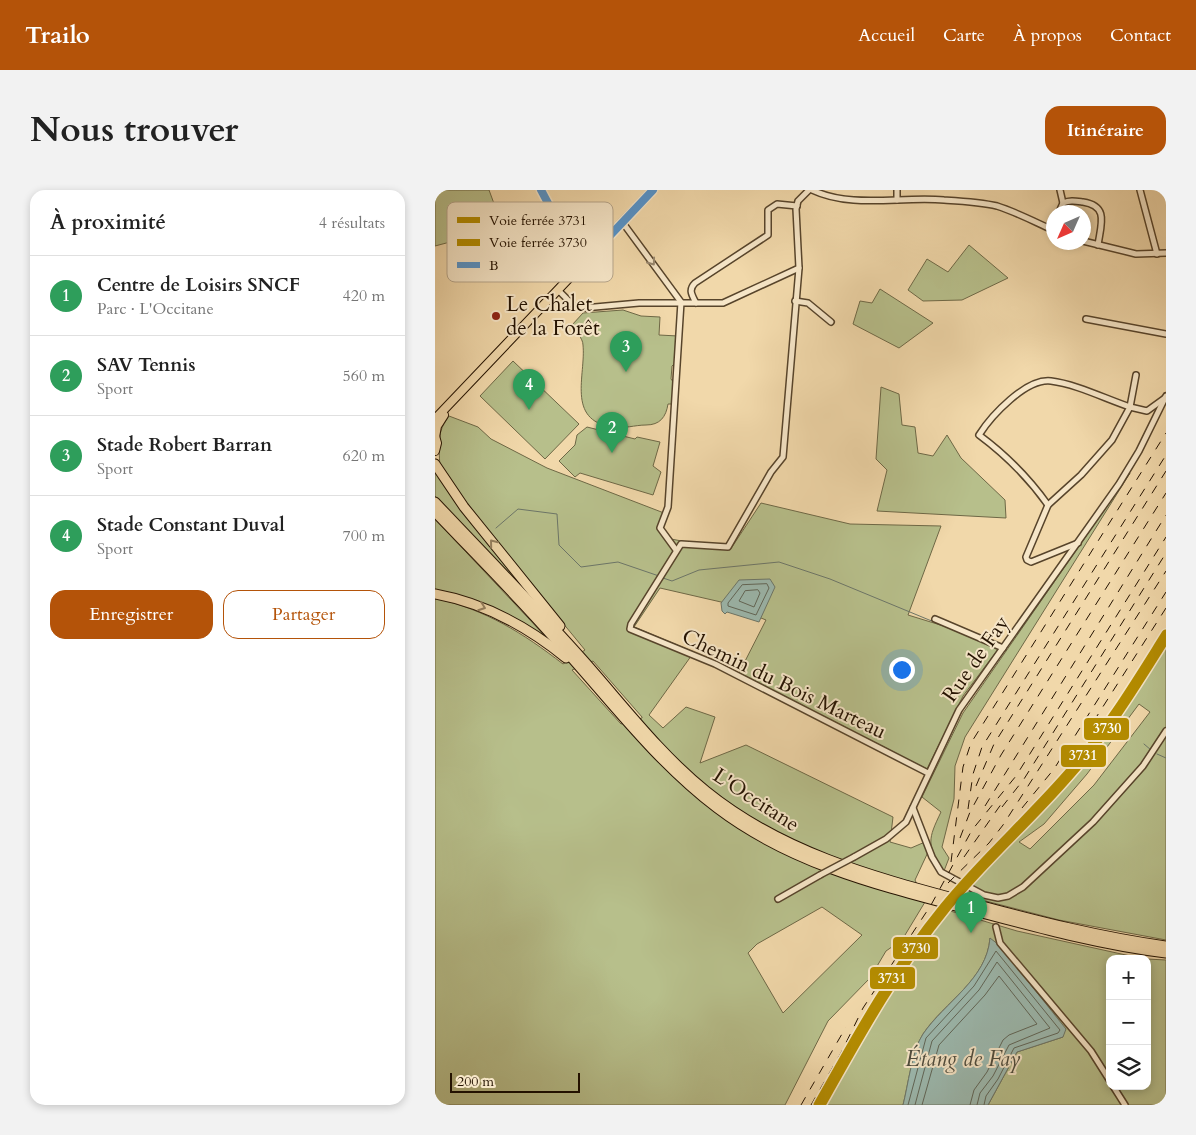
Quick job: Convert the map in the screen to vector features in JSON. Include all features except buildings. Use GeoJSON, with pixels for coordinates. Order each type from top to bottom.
{"type":"FeatureCollection","features":[{"type":"Feature","properties":{"kind":"highway"},"geometry":{"type":"LineString","coordinates":[[435,464],[459,501],[579,650],[585,663]]}},
{"type":"Feature","properties":{"kind":"highway","name":"L'Occitane"},"geometry":{"type":"LineString","coordinates":[[435,502],[685,772],[728,808],[785,842],[821,859],[875,877],[1068,928],[1166,946]]}},
{"type":"Feature","properties":{"kind":"highway","name":"L'Occitane"},"geometry":{"type":"LineString","coordinates":[[435,512],[554,637],[646,743],[693,788],[745,827],[777,846],[825,867],[873,884],[1068,935],[1166,953]]}},
{"type":"Feature","properties":{"kind":"highway"},"geometry":{"type":"LineString","coordinates":[[435,594],[489,610],[521,626],[551,646],[591,680]]}},
{"type":"Feature","properties":{"kind":"main road"},"geometry":{"type":"LineString","coordinates":[[613,233],[653,190]]}},
{"type":"Feature","properties":{"kind":"main road"},"geometry":{"type":"LineString","coordinates":[[435,419],[566,282]]}},
{"type":"Feature","properties":{"kind":"main road"},"geometry":{"type":"LineString","coordinates":[[435,452],[437,446],[435,436],[437,426],[448,406]]}},
{"type":"Feature","properties":{"kind":"street"},"geometry":{"type":"LineString","coordinates":[[541,190],[547,202]]}},
{"type":"Feature","properties":{"kind":"street"},"geometry":{"type":"LineString","coordinates":[[623,223],[681,304],[668,507],[659,528],[676,550],[681,544],[728,547],[771,472],[783,457],[788,418],[795,301],[799,268],[798,201],[811,190],[821,194],[853,199],[942,199],[996,206],[1046,226]]}},
{"type":"Feature","properties":{"kind":"street"},"geometry":{"type":"LineString","coordinates":[[897,190],[897,200]]}},
{"type":"Feature","properties":{"kind":"street"},"geometry":{"type":"LineString","coordinates":[[1060,190],[1063,203],[1070,200],[1094,204],[1099,207],[1101,214],[1098,245]]}},
{"type":"Feature","properties":{"kind":"street"},"geometry":{"type":"LineString","coordinates":[[1140,190],[1157,254]]}},
{"type":"Feature","properties":{"kind":"street"},"geometry":{"type":"LineString","coordinates":[[696,303],[691,293],[691,287],[695,283],[768,235],[768,210],[777,204],[797,206]]}},
{"type":"Feature","properties":{"kind":"street"},"geometry":{"type":"LineString","coordinates":[[1091,243],[1137,254],[1166,253]]}},
{"type":"Feature","properties":{"kind":"street"},"geometry":{"type":"LineString","coordinates":[[558,290],[575,306],[584,308],[639,303],[723,303],[799,268]]}},
{"type":"Feature","properties":{"kind":"street"},"geometry":{"type":"LineString","coordinates":[[795,301],[808,303],[831,322]]}},
{"type":"Feature","properties":{"kind":"street"},"geometry":{"type":"LineString","coordinates":[[1085,319],[1166,334]]}},
{"type":"Feature","properties":{"kind":"street"},"geometry":{"type":"LineString","coordinates":[[1078,544],[1039,560],[1027,560],[1027,551],[1048,505],[1081,475],[1112,440],[1130,406],[1136,375]]}},
{"type":"Feature","properties":{"kind":"street"},"geometry":{"type":"LineString","coordinates":[[1048,505],[1029,479],[999,450],[979,435],[986,424],[1010,400],[1027,388],[1050,381],[1147,411],[1165,397]]}},
{"type":"Feature","properties":{"kind":"street","name":"Rue de Fay"},"geometry":{"type":"LineString","coordinates":[[778,899],[897,831],[913,808],[959,710],[1078,544],[1139,451],[1165,397]]}},
{"type":"Feature","properties":{"kind":"street","name":"Chemin du Bois Marteau"},"geometry":{"type":"LineString","coordinates":[[676,550],[631,624],[631,631],[715,664],[928,773]]}},
{"type":"Feature","properties":{"kind":"street"},"geometry":{"type":"LineString","coordinates":[[935,620],[1003,648]]}},
{"type":"Feature","properties":{"kind":"street"},"geometry":{"type":"LineString","coordinates":[[913,808],[932,857],[941,872],[979,893],[993,897],[1008,896],[1023,887],[1093,822],[1139,772],[1166,731]]}},
{"type":"Feature","properties":{"kind":"street"},"geometry":{"type":"LineString","coordinates":[[996,927],[1000,942],[1091,1051],[1106,1075]]}},
{"type":"Feature","properties":{"kind":"street"},"geometry":{"type":"LineString","coordinates":[[1116,1090],[1125,1105]]}},
{"type":"Feature","properties":{"kind":"green space"},"geometry":{"type":"Polygon","coordinates":[[[435,190],[489,190],[493,202],[447,202],[447,243],[435,246],[435,190]]]}},
{"type":"Feature","properties":{"kind":"green space"},"geometry":{"type":"Polygon","coordinates":[[[969,245],[1008,278],[962,300],[923,301],[908,290],[927,259],[948,272],[969,245]]]}},
{"type":"Feature","properties":{"kind":"green space"},"geometry":{"type":"Polygon","coordinates":[[[880,289],[933,323],[899,348],[853,324],[860,301],[872,303],[880,289]]]}},
{"type":"Feature","properties":{"kind":"green space"},"geometry":{"type":"Polygon","coordinates":[[[623,310],[641,316],[660,317],[659,335],[678,336],[676,362],[672,366],[671,379],[674,383],[672,404],[668,404],[666,413],[655,424],[612,427],[598,423],[588,415],[583,406],[581,382],[583,342],[572,325],[583,313],[623,310]]]}},
{"type":"Feature","properties":{"kind":"green space"},"geometry":{"type":"Polygon","coordinates":[[[513,361],[579,424],[545,459],[480,396],[513,361]]]}},
{"type":"Feature","properties":{"kind":"green space"},"geometry":{"type":"Polygon","coordinates":[[[881,387],[899,394],[902,425],[915,427],[918,453],[933,456],[947,435],[961,458],[1005,500],[1006,518],[877,511],[887,470],[876,459],[881,387]]]}},
{"type":"Feature","properties":{"kind":"green space"},"geometry":{"type":"Polygon","coordinates":[[[449,416],[478,427],[491,439],[547,468],[664,513],[662,527],[671,539],[730,550],[761,503],[850,524],[941,526],[908,615],[1002,644],[963,696],[927,769],[739,673],[766,620],[721,602],[660,588],[634,627],[694,652],[649,715],[663,728],[686,707],[715,717],[700,763],[746,745],[893,817],[890,842],[911,848],[925,842],[929,850],[915,880],[925,902],[902,940],[886,951],[870,978],[828,1021],[785,1105],[435,1105],[435,598],[471,609],[503,624],[533,642],[563,664],[585,650],[470,510],[440,464],[440,433],[449,416]],[[593,661],[572,670],[621,724],[642,718],[642,717],[593,661]],[[822,907],[757,944],[748,953],[783,1013],[862,935],[822,907]]]}},
{"type":"Feature","properties":{"kind":"green space"},"geometry":{"type":"Polygon","coordinates":[[[587,427],[635,439],[637,437],[660,442],[653,466],[661,472],[653,495],[580,473],[575,477],[559,461],[575,445],[577,435],[587,427]]]}},
{"type":"Feature","properties":{"kind":"green space"},"geometry":{"type":"Polygon","coordinates":[[[435,472],[518,578],[515,580],[435,496],[435,472]]]}},
{"type":"Feature","properties":{"kind":"green space"},"geometry":{"type":"Polygon","coordinates":[[[1130,473],[965,737],[955,766],[954,799],[942,847],[949,858],[944,871],[934,855],[931,842],[933,829],[941,812],[922,797],[963,713],[1130,473]]]}},
{"type":"Feature","properties":{"kind":"green space"},"geometry":{"type":"Polygon","coordinates":[[[435,519],[544,635],[435,591],[435,519]]]}},
{"type":"Feature","properties":{"kind":"green space"},"geometry":{"type":"Polygon","coordinates":[[[1166,645],[1166,940],[1059,920],[959,894],[1040,812],[1097,748],[1166,645]],[[1139,704],[1087,774],[1044,824],[1019,842],[1030,849],[1094,785],[1150,712],[1139,704]]]}},
{"type":"Feature","properties":{"kind":"green space"},"geometry":{"type":"Polygon","coordinates":[[[947,910],[1017,931],[1126,955],[1106,955],[1106,1090],[1151,1090],[1151,959],[1166,960],[1166,1105],[988,1105],[1017,1052],[1063,1037],[990,938],[987,953],[973,978],[932,1022],[919,1041],[903,1105],[824,1105],[862,1036],[904,968],[947,910]]]}},
{"type":"Feature","properties":{"kind":"water"},"geometry":{"type":"Polygon","coordinates":[[[770,579],[775,587],[759,622],[727,612],[725,614],[722,611],[721,603],[739,580],[770,579]]]}},
{"type":"Feature","properties":{"kind":"water","name":"Étang de Fay"},"geometry":{"type":"Polygon","coordinates":[[[990,938],[999,945],[1066,1029],[1063,1037],[1017,1052],[988,1105],[903,1105],[913,1058],[919,1041],[932,1022],[973,978],[987,953],[990,938]]]}},
{"type":"Feature","properties":{"kind":"waterway"},"geometry":{"type":"LineString","coordinates":[[496,528],[518,509],[557,514],[559,545],[581,567],[618,562],[659,576]]}},
{"type":"Feature","properties":{"kind":"waterway"},"geometry":{"type":"LineString","coordinates":[[663,578],[672,581],[699,570],[779,562],[830,579],[951,629]]}},
{"type":"Feature","properties":{"kind":"waterway"},"geometry":{"type":"LineString","coordinates":[[1144,744],[1151,750]]}},
{"type":"Feature","properties":{"kind":"waterway"},"geometry":{"type":"LineString","coordinates":[[1157,754],[1166,758]]}},
{"type":"Feature","properties":{"kind":"railway"},"geometry":{"type":"LineString","coordinates":[[951,862],[963,767],[971,743],[1166,433]]}},
{"type":"Feature","properties":{"kind":"railway"},"geometry":{"type":"LineString","coordinates":[[968,809],[973,774],[982,747],[1166,455]]}},
{"type":"Feature","properties":{"kind":"railway"},"geometry":{"type":"LineString","coordinates":[[976,786],[994,744],[1166,471]]}},
{"type":"Feature","properties":{"kind":"railway"},"geometry":{"type":"LineString","coordinates":[[960,838],[970,812],[1001,755],[1166,493]]}},
{"type":"Feature","properties":{"kind":"railway"},"geometry":{"type":"LineString","coordinates":[[985,806],[1166,515]]}},
{"type":"Feature","properties":{"kind":"railway"},"geometry":{"type":"LineString","coordinates":[[811,1105],[841,1053],[863,1008],[931,905],[972,830],[1016,776],[1166,537]]}},
{"type":"Feature","properties":{"kind":"railway"},"geometry":{"type":"LineString","coordinates":[[1002,807],[1024,779],[1166,553]]}},
{"type":"Feature","properties":{"kind":"railway"},"geometry":{"type":"LineString","coordinates":[[948,883],[989,843],[1003,825],[1166,571]]}},
{"type":"Feature","properties":{"kind":"railway"},"geometry":{"type":"LineString","coordinates":[[1022,808],[1054,769],[1166,592]]}},
{"type":"Feature","properties":{"kind":"railway"},"geometry":{"type":"LineString","coordinates":[[1074,752],[1166,608]]}},
{"type":"Feature","properties":{"kind":"railway"},"geometry":{"type":"LineString","coordinates":[[1001,837],[1054,786],[1076,760],[1130,686],[1166,628]]}},
{"type":"Feature","properties":{"kind":"railway"},"geometry":{"type":"LineString","coordinates":[[964,857],[1004,800]]}},
{"type":"Feature","properties":{"kind":"railway"},"geometry":{"type":"LineString","coordinates":[[801,1105],[846,1027]]}},
{"type":"Feature","properties":{"kind":"rail line","name":"3731"},"geometry":{"type":"LineString","coordinates":[[818,1105],[877,1003],[926,930],[959,889],[1057,786],[1099,736],[1166,634]]}},
{"type":"Feature","properties":{"kind":"rail line","name":"3730"},"geometry":{"type":"LineString","coordinates":[[821,1105],[879,1003],[929,930],[961,890],[1082,761],[1120,710],[1166,638]]}},
{"type":"Feature","properties":{"kind":"transit line","name":"B"},"geometry":{"type":"LineString","coordinates":[[541,190],[547,202]]}},
{"type":"Feature","properties":{"kind":"transit line","name":"B"},"geometry":{"type":"LineString","coordinates":[[613,232],[653,190]]}},
{"type":"Feature","properties":{"kind":"place","name":"Le Chalet de la Forêt"},"geometry":{"type":"Point","coordinates":[496,316]}},
{"type":"Feature","properties":{"kind":"place","name":"Stade Robert Barran"},"geometry":{"type":"Point","coordinates":[626,372]}},
{"type":"Feature","properties":{"kind":"place","name":"Stade Constant Duval"},"geometry":{"type":"Point","coordinates":[529,410]}},
{"type":"Feature","properties":{"kind":"place","name":"SAV Tennis"},"geometry":{"type":"Point","coordinates":[612,453]}},
{"type":"Feature","properties":{"kind":"place","name":"Centre de Loisirs SNCF"},"geometry":{"type":"Point","coordinates":[971,933]}}]}
